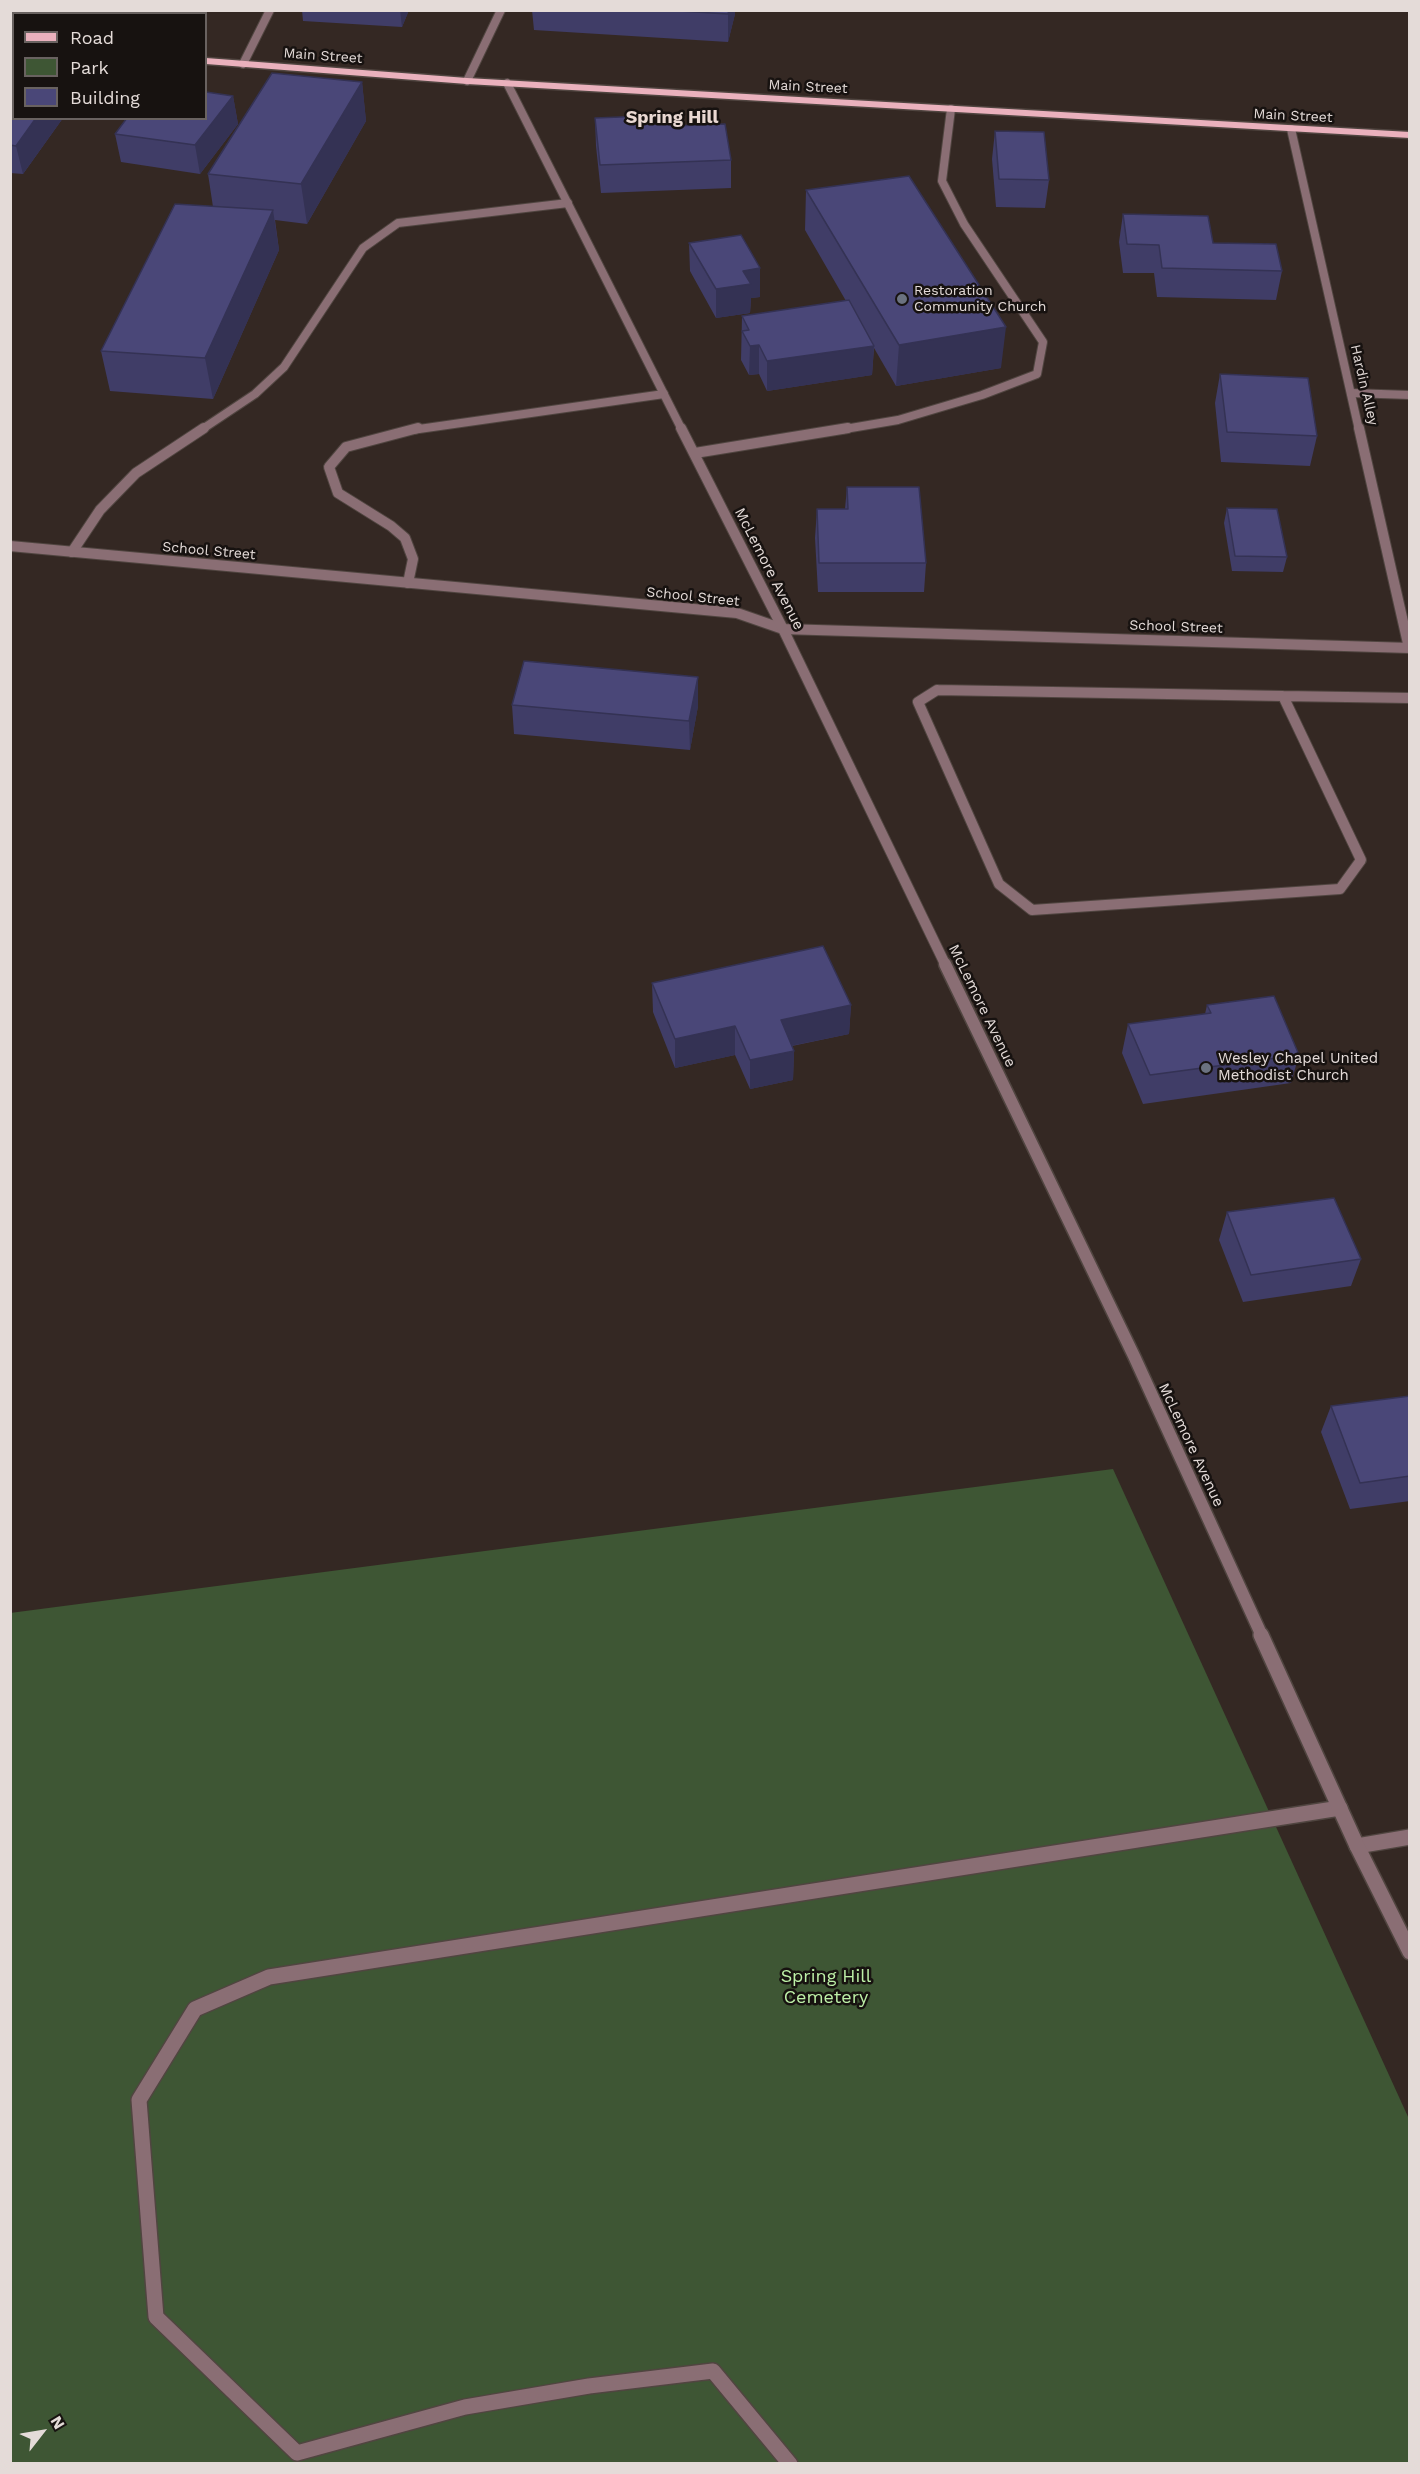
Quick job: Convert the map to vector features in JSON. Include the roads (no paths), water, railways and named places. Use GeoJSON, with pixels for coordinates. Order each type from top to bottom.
{"type":"FeatureCollection","features":[{"type":"Feature","properties":{"kind":"main road","name":"Main Street"},"geometry":{"type":"LineString","coordinates":[[207,61],[467,81],[1410,135]]}},
{"type":"Feature","properties":{"kind":"street"},"geometry":{"type":"LineString","coordinates":[[243,64],[270,10]]}},
{"type":"Feature","properties":{"kind":"street"},"geometry":{"type":"LineString","coordinates":[[467,81],[501,10]]}},
{"type":"Feature","properties":{"kind":"street","name":"McLemore Avenue"},"geometry":{"type":"LineString","coordinates":[[507,83],[783,629],[1134,1356],[1357,1846],[1410,1952]]}},
{"type":"Feature","properties":{"kind":"street"},"geometry":{"type":"LineString","coordinates":[[695,453],[898,420],[982,395],[1036,374],[1043,342],[964,224],[942,181],[951,109]]}},
{"type":"Feature","properties":{"kind":"street","name":"Hardin Alley"},"geometry":{"type":"LineString","coordinates":[[1291,129],[1409,648]]}},
{"type":"Feature","properties":{"kind":"street"},"geometry":{"type":"LineString","coordinates":[[72,552],[100,510],[136,473],[255,393],[284,367],[363,248],[398,223],[568,203]]}},
{"type":"Feature","properties":{"kind":"street"},"geometry":{"type":"LineString","coordinates":[[1352,393],[1410,395]]}},
{"type":"Feature","properties":{"kind":"street"},"geometry":{"type":"LineString","coordinates":[[408,583],[413,559],[405,538],[391,526],[338,493],[329,467],[346,447],[426,426],[664,394]]}},
{"type":"Feature","properties":{"kind":"street","name":"School Street"},"geometry":{"type":"LineString","coordinates":[[10,546],[737,613],[783,629],[1409,648]]}},
{"type":"Feature","properties":{"kind":"street"},"geometry":{"type":"LineString","coordinates":[[1283,696],[1361,860],[1340,889],[1032,910],[999,884],[918,702],[937,690],[1410,698]]}},
{"type":"Feature","properties":{"kind":"street"},"geometry":{"type":"LineString","coordinates":[[790,2463],[713,2371],[589,2386],[465,2407],[297,2453],[156,2317],[140,2100],[195,2009],[269,1977],[1340,1808]]}},
{"type":"Feature","properties":{"kind":"street"},"geometry":{"type":"LineString","coordinates":[[1357,1846],[1410,1837]]}},
{"type":"Feature","properties":{"kind":"place","name":"Restoration Community Church"},"geometry":{"type":"Point","coordinates":[902,299]}},
{"type":"Feature","properties":{"kind":"place","name":"Wesley Chapel United Methodist Church"},"geometry":{"type":"Point","coordinates":[1206,1068]}},
{"type":"Feature","properties":{"kind":"district","name":"Spring Hill"},"geometry":{"type":"Point","coordinates":[672,118]}},
{"type":"Feature","properties":{"kind":"park label","name":"Spring Hill Cemetery"},"geometry":{"type":"Point","coordinates":[826,1987]}}]}
